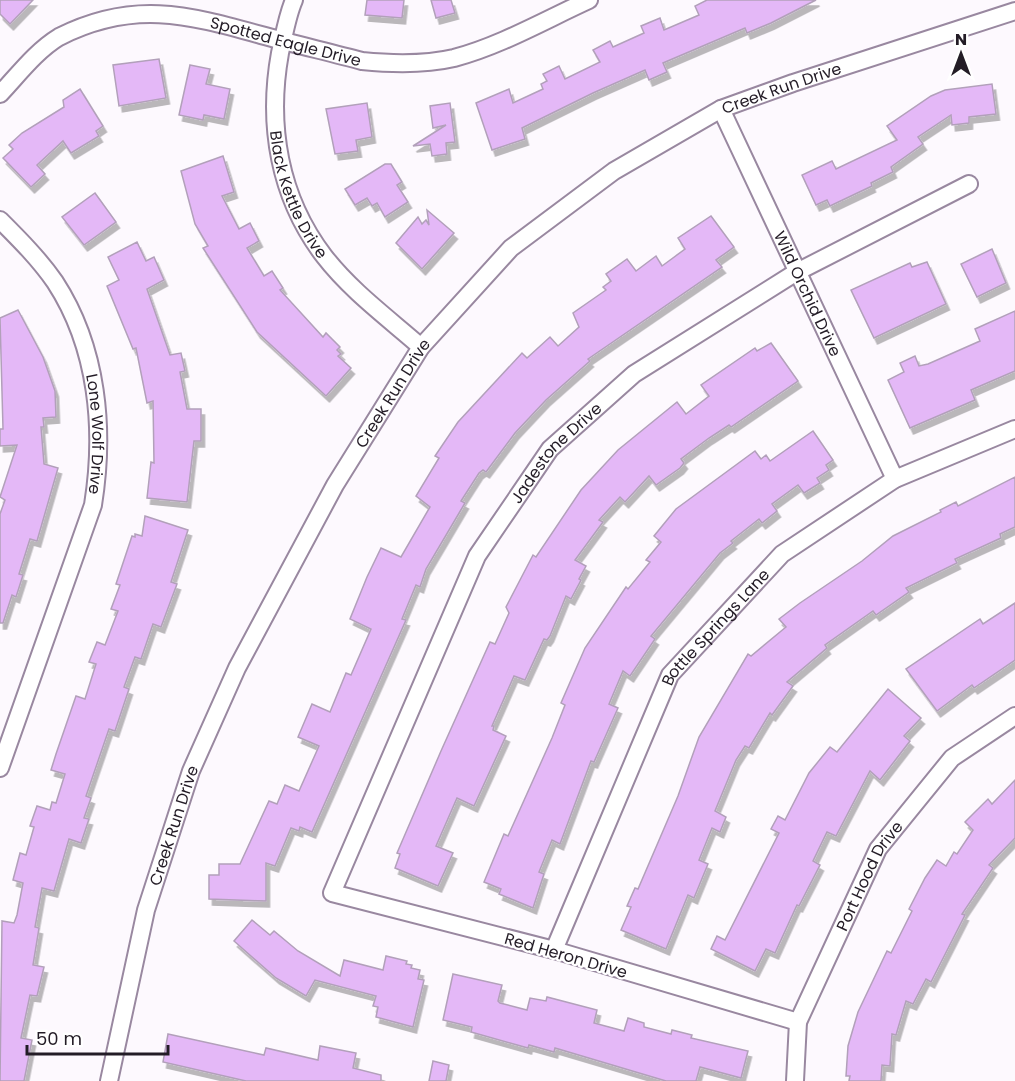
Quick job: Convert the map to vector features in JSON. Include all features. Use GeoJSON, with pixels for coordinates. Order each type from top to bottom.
{"type":"FeatureCollection","features":[{"type":"Feature","properties":{"kind":"street","name":"Black Kettle Drive"},"geometry":{"type":"LineString","coordinates":[[294,0],[274,84],[274,118],[282,173],[291,200],[324,256],[351,287],[421,347]]}},
{"type":"Feature","properties":{"kind":"street","name":"Spotted Eagle Drive"},"geometry":{"type":"LineString","coordinates":[[0,94],[57,38],[80,26],[113,15],[146,10],[181,12],[362,61],[392,64],[424,62],[474,52],[589,0]]}},
{"type":"Feature","properties":{"kind":"street","name":"Creek Run Drive"},"geometry":{"type":"LineString","coordinates":[[108,1081],[146,910],[191,771],[237,668],[335,485],[421,347],[511,248],[614,171],[721,110],[793,83],[1015,12]]}},
{"type":"Feature","properties":{"kind":"street","name":"Wild Orchid Drive"},"geometry":{"type":"LineString","coordinates":[[721,110],[795,273],[895,479]]}},
{"type":"Feature","properties":{"kind":"street","name":"Jadestone Drive"},"geometry":{"type":"LineString","coordinates":[[332,893],[477,556],[550,449],[634,374],[795,273],[969,184]]}},
{"type":"Feature","properties":{"kind":"street","name":"Lone Wolf Drive"},"geometry":{"type":"LineString","coordinates":[[0,220],[31,251],[56,284],[73,319],[93,376],[99,413],[99,442],[98,474],[86,530],[0,768]]}},
{"type":"Feature","properties":{"kind":"street","name":"Bottle Springs Lane"},"geometry":{"type":"LineString","coordinates":[[554,950],[670,675],[782,554],[895,479],[1015,429]]}},
{"type":"Feature","properties":{"kind":"street","name":"Port Hood Drive"},"geometry":{"type":"LineString","coordinates":[[795,1081],[798,1022],[878,849],[952,758],[1015,716]]}},
{"type":"Feature","properties":{"kind":"street","name":"Red Heron Drive"},"geometry":{"type":"LineString","coordinates":[[332,893],[554,950],[798,1022]]}},
{"type":"Feature","properties":{"kind":"building"},"geometry":{"type":"Polygon","coordinates":[[[0,0],[33,0],[10,24],[0,14],[0,0]]]}},
{"type":"Feature","properties":{"kind":"building"},"geometry":{"type":"Polygon","coordinates":[[[367,0],[404,0],[402,18],[365,15],[367,0]]]}},
{"type":"Feature","properties":{"kind":"building"},"geometry":{"type":"Polygon","coordinates":[[[431,0],[451,0],[455,13],[436,18],[431,0]]]}},
{"type":"Feature","properties":{"kind":"building"},"geometry":{"type":"Polygon","coordinates":[[[707,0],[816,0],[747,33],[745,28],[663,63],[667,72],[649,80],[645,70],[593,93],[522,128],[525,139],[492,150],[476,103],[509,89],[513,103],[543,89],[541,84],[547,81],[543,74],[559,66],[565,79],[600,62],[593,50],[610,41],[613,47],[644,33],[641,26],[660,18],[664,30],[699,15],[695,6],[707,0]]]}},
{"type":"Feature","properties":{"kind":"building"},"geometry":{"type":"Polygon","coordinates":[[[159,59],[166,98],[119,106],[113,65],[159,59]]]}},
{"type":"Feature","properties":{"kind":"building"},"geometry":{"type":"Polygon","coordinates":[[[190,65],[210,69],[206,84],[230,89],[224,119],[204,115],[203,120],[179,115],[190,65]]]}},
{"type":"Feature","properties":{"kind":"building"},"geometry":{"type":"Polygon","coordinates":[[[992,84],[996,114],[969,117],[969,123],[952,125],[951,115],[918,137],[923,144],[891,167],[893,172],[871,183],[872,186],[830,206],[827,200],[816,205],[802,175],[832,161],[836,169],[897,140],[887,126],[931,96],[945,90],[992,84]]]}},
{"type":"Feature","properties":{"kind":"building"},"geometry":{"type":"Polygon","coordinates":[[[80,89],[103,126],[96,131],[99,136],[71,153],[63,141],[37,165],[45,174],[31,187],[3,158],[13,149],[9,145],[22,133],[64,107],[63,100],[80,89]]]}},
{"type":"Feature","properties":{"kind":"building"},"geometry":{"type":"Polygon","coordinates":[[[367,103],[372,137],[356,140],[358,151],[335,154],[326,109],[367,103]]]}},
{"type":"Feature","properties":{"kind":"building"},"geometry":{"type":"Polygon","coordinates":[[[450,103],[455,142],[446,143],[447,154],[432,156],[430,144],[413,146],[446,125],[433,128],[430,106],[450,103]]]}},
{"type":"Feature","properties":{"kind":"building"},"geometry":{"type":"Polygon","coordinates":[[[223,156],[234,192],[222,196],[239,229],[250,223],[259,241],[247,248],[264,276],[272,271],[283,288],[280,290],[323,337],[326,333],[340,347],[337,350],[341,354],[338,356],[351,368],[326,396],[257,332],[203,248],[208,246],[195,224],[181,171],[223,156]]]}},
{"type":"Feature","properties":{"kind":"building"},"geometry":{"type":"Polygon","coordinates":[[[385,164],[391,164],[402,182],[397,185],[408,202],[385,217],[377,203],[372,206],[367,198],[355,205],[345,189],[385,164]]]}},
{"type":"Feature","properties":{"kind":"building"},"geometry":{"type":"Polygon","coordinates":[[[95,193],[116,222],[84,245],[62,217],[95,193]]]}},
{"type":"Feature","properties":{"kind":"building"},"geometry":{"type":"Polygon","coordinates":[[[427,210],[454,233],[422,269],[396,243],[418,217],[422,224],[426,220],[429,225],[427,210]]]}},
{"type":"Feature","properties":{"kind":"building"},"geometry":{"type":"Polygon","coordinates":[[[711,216],[734,247],[716,260],[722,267],[588,359],[590,361],[546,400],[515,433],[486,472],[483,470],[479,473],[461,501],[465,503],[426,569],[420,587],[416,585],[402,619],[406,620],[312,832],[300,827],[299,831],[291,828],[275,866],[266,863],[266,901],[209,899],[209,875],[219,875],[219,864],[240,864],[269,801],[277,804],[285,785],[299,791],[319,746],[298,737],[312,704],[330,712],[346,673],[351,675],[371,629],[350,619],[367,577],[381,548],[401,557],[430,507],[416,496],[439,458],[435,456],[458,422],[522,353],[527,358],[550,337],[558,346],[579,327],[573,313],[606,290],[603,287],[611,281],[606,274],[627,259],[636,271],[656,256],[662,266],[685,249],[678,238],[711,216]]]}},
{"type":"Feature","properties":{"kind":"building"},"geometry":{"type":"Polygon","coordinates":[[[137,242],[146,261],[154,257],[164,280],[147,289],[170,355],[181,353],[185,371],[180,372],[187,409],[201,409],[201,441],[194,441],[187,502],[147,498],[151,462],[154,463],[153,401],[147,403],[136,348],[133,349],[107,286],[119,280],[108,257],[137,242]]]}},
{"type":"Feature","properties":{"kind":"building"},"geometry":{"type":"Polygon","coordinates":[[[992,249],[1006,283],[977,297],[961,264],[992,249]]]}},
{"type":"Feature","properties":{"kind":"building"},"geometry":{"type":"Polygon","coordinates":[[[927,262],[946,304],[874,338],[851,290],[910,263],[912,267],[927,262]]]}},
{"type":"Feature","properties":{"kind":"building"},"geometry":{"type":"Polygon","coordinates":[[[18,310],[43,357],[55,391],[56,417],[43,418],[44,427],[41,427],[44,464],[58,468],[37,541],[30,539],[19,574],[23,575],[16,597],[12,595],[3,623],[0,623],[0,514],[5,500],[0,497],[17,445],[0,446],[0,429],[3,429],[0,318],[18,310]]]}},
{"type":"Feature","properties":{"kind":"building"},"geometry":{"type":"Polygon","coordinates":[[[1015,311],[1015,371],[971,390],[975,400],[910,428],[888,380],[904,372],[900,363],[915,356],[919,366],[928,364],[980,341],[975,329],[1015,311]]]}},
{"type":"Feature","properties":{"kind":"building"},"geometry":{"type":"Polygon","coordinates":[[[771,343],[798,381],[731,427],[729,425],[709,438],[681,459],[684,463],[680,468],[656,485],[649,476],[625,502],[620,497],[599,520],[603,522],[575,560],[586,566],[579,579],[581,580],[571,599],[566,596],[550,636],[547,640],[544,639],[525,680],[514,676],[492,726],[494,726],[493,730],[506,736],[474,806],[457,798],[436,846],[453,853],[438,886],[395,868],[400,854],[397,853],[441,751],[490,642],[495,644],[509,613],[506,607],[533,555],[536,557],[581,490],[618,450],[677,402],[686,414],[709,396],[701,385],[755,348],[757,351],[771,343]]]}},
{"type":"Feature","properties":{"kind":"building"},"geometry":{"type":"Polygon","coordinates":[[[813,431],[833,460],[826,465],[829,470],[817,478],[820,483],[804,493],[798,485],[772,504],[777,511],[762,523],[759,519],[731,541],[733,543],[720,553],[651,636],[655,639],[630,676],[623,671],[609,704],[618,708],[594,762],[591,761],[560,844],[552,840],[539,872],[544,874],[533,908],[499,894],[501,889],[484,882],[504,834],[508,836],[552,738],[565,705],[561,703],[585,648],[626,587],[628,589],[650,562],[646,560],[661,542],[654,536],[676,509],[755,451],[761,459],[766,455],[770,461],[813,431]]]}},
{"type":"Feature","properties":{"kind":"building"},"geometry":{"type":"Polygon","coordinates":[[[1015,477],[1015,527],[1000,534],[1001,538],[955,559],[957,563],[906,588],[909,592],[876,615],[873,611],[825,645],[827,648],[787,682],[793,686],[772,715],[770,713],[749,748],[745,746],[736,760],[715,811],[726,817],[720,832],[712,828],[699,860],[708,864],[694,898],[688,895],[666,949],[621,930],[631,907],[627,906],[635,888],[638,889],[678,796],[699,737],[748,654],[751,656],[786,627],[779,619],[862,561],[893,536],[956,502],[958,506],[1015,477]]]}},
{"type":"Feature","properties":{"kind":"building"},"geometry":{"type":"Polygon","coordinates":[[[145,516],[188,530],[171,582],[177,584],[161,627],[153,624],[141,659],[135,657],[124,687],[129,689],[115,731],[109,729],[86,796],[91,798],[84,818],[89,819],[81,843],[69,839],[54,891],[42,888],[35,927],[39,928],[33,965],[44,967],[37,996],[30,995],[21,1038],[32,1040],[24,1081],[0,1081],[2,921],[14,923],[17,915],[23,883],[13,880],[20,853],[26,855],[34,827],[30,826],[37,806],[50,810],[52,802],[56,803],[65,774],[51,770],[76,696],[85,699],[96,664],[89,662],[97,642],[105,645],[118,611],[111,609],[120,585],[116,584],[132,536],[135,537],[135,534],[142,536],[145,516]]]}},
{"type":"Feature","properties":{"kind":"building"},"geometry":{"type":"Polygon","coordinates":[[[1015,603],[1015,660],[974,688],[972,685],[937,711],[906,669],[980,619],[983,624],[1015,603]]]}},
{"type":"Feature","properties":{"kind":"building"},"geometry":{"type":"Polygon","coordinates":[[[888,689],[921,718],[904,736],[910,741],[880,780],[870,771],[836,836],[827,832],[813,861],[820,865],[799,906],[797,905],[775,953],[766,949],[755,971],[711,949],[717,936],[725,940],[779,833],[771,829],[778,816],[785,820],[809,773],[830,747],[837,752],[888,689]]]}},
{"type":"Feature","properties":{"kind":"building"},"geometry":{"type":"Polygon","coordinates":[[[1015,780],[1015,838],[989,865],[993,868],[962,914],[965,915],[931,982],[926,979],[913,1004],[906,1001],[896,1035],[892,1034],[890,1066],[882,1065],[881,1081],[849,1081],[850,1076],[846,1076],[848,1046],[858,1012],[887,951],[891,953],[912,911],[909,909],[925,878],[937,860],[946,866],[954,852],[957,854],[973,830],[965,822],[988,799],[992,804],[1015,780]]]}},
{"type":"Feature","properties":{"kind":"building"},"geometry":{"type":"Polygon","coordinates":[[[252,920],[270,935],[274,931],[298,951],[340,976],[344,960],[383,970],[386,956],[407,961],[406,964],[412,965],[411,968],[420,970],[418,979],[424,980],[413,1027],[376,1017],[378,1007],[373,1006],[376,996],[315,980],[306,996],[276,978],[234,941],[252,920]]]}},
{"type":"Feature","properties":{"kind":"building"},"geometry":{"type":"Polygon","coordinates":[[[453,974],[502,985],[498,1001],[500,1003],[527,1010],[530,998],[546,1001],[547,997],[597,1010],[594,1023],[624,1031],[628,1018],[644,1023],[644,1027],[671,1034],[672,1030],[692,1035],[691,1038],[748,1051],[741,1078],[700,1067],[696,1081],[666,1081],[555,1048],[554,1052],[529,1045],[528,1048],[471,1032],[472,1027],[443,1020],[453,974]]]}},
{"type":"Feature","properties":{"kind":"building"},"geometry":{"type":"Polygon","coordinates":[[[168,1034],[264,1055],[266,1048],[318,1060],[320,1046],[356,1053],[353,1068],[381,1075],[381,1081],[246,1081],[163,1062],[168,1034]]]}},
{"type":"Feature","properties":{"kind":"building"},"geometry":{"type":"Polygon","coordinates":[[[433,1061],[449,1065],[446,1081],[429,1081],[433,1061]]]}}]}
